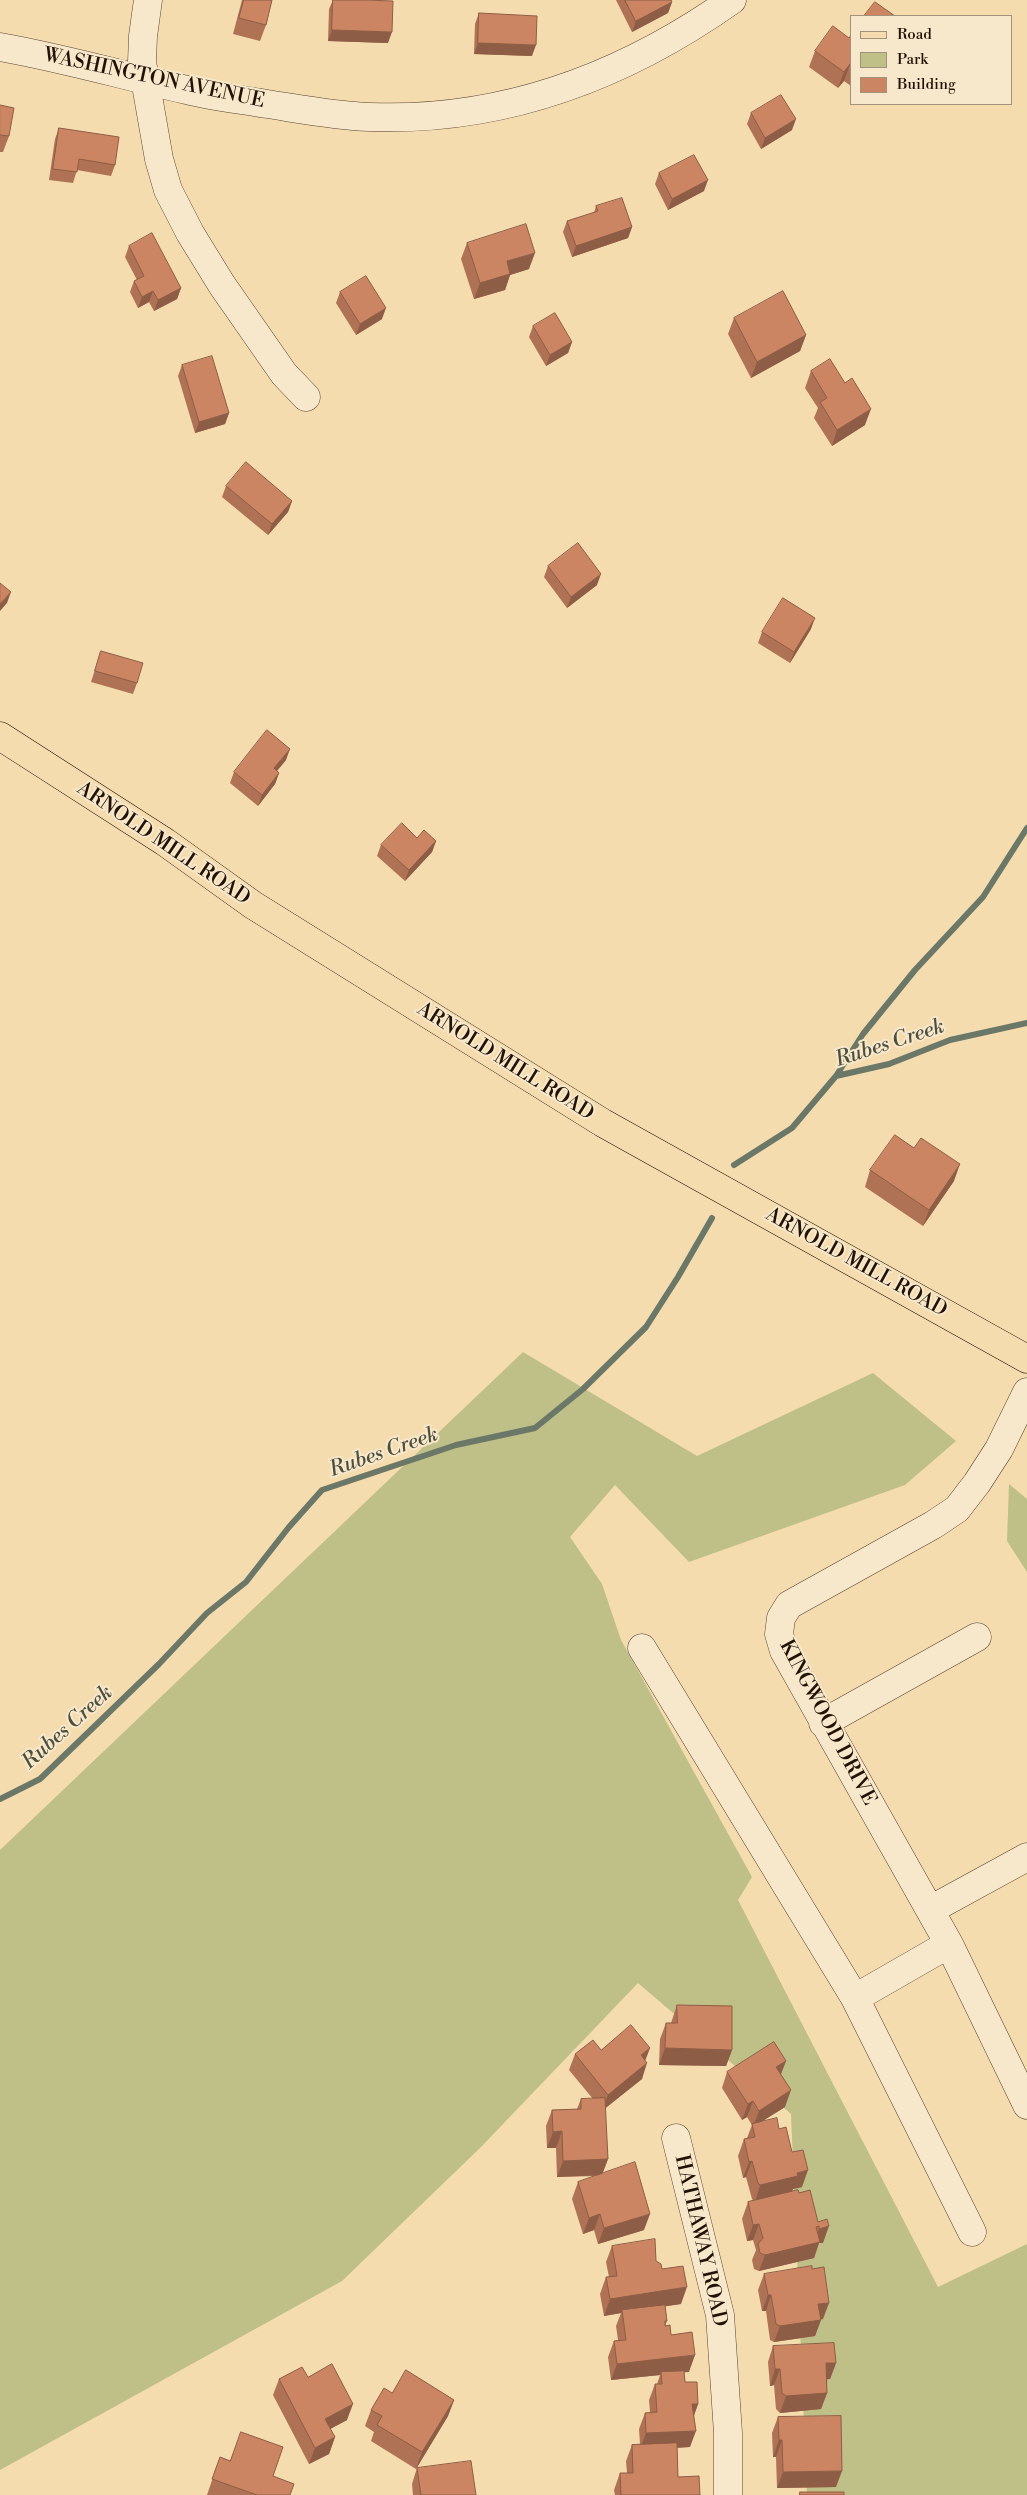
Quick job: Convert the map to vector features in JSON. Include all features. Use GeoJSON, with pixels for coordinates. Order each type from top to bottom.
{"type":"FeatureCollection","features":[{"type":"Feature","properties":{"kind":"main road","name":"ARNOLD MILL ROAD"},"geometry":{"type":"LineString","coordinates":[[0,736],[165,842],[253,905],[603,1123],[1027,1359]]}},
{"type":"Feature","properties":{"kind":"street"},"geometry":{"type":"LineString","coordinates":[[148,0],[143,36],[142,62],[159,159],[168,190],[190,233],[252,330],[284,374],[306,397]]}},
{"type":"Feature","properties":{"kind":"street","name":"WASHINGTON AVENUE"},"geometry":{"type":"LineString","coordinates":[[0,47],[60,58],[189,91],[292,108],[369,117],[436,116],[494,109],[557,92],[649,53],[696,26],[732,0]]}},
{"type":"Feature","properties":{"kind":"street","name":"KINGWOOD DRIVE"},"geometry":{"type":"LineString","coordinates":[[1027,1392],[999,1449],[977,1483],[957,1508],[933,1525],[789,1605],[781,1618],[779,1634],[784,1651],[823,1723],[949,1944],[1027,2105]]}},
{"type":"Feature","properties":{"kind":"street"},"geometry":{"type":"LineString","coordinates":[[823,1723],[977,1637]]}},
{"type":"Feature","properties":{"kind":"street"},"geometry":{"type":"LineString","coordinates":[[642,1648],[855,1998],[972,2232]]}},
{"type":"Feature","properties":{"kind":"street"},"geometry":{"type":"LineString","coordinates":[[930,1910],[1026,1860]]}},
{"type":"Feature","properties":{"kind":"street"},"geometry":{"type":"LineString","coordinates":[[855,1998],[949,1944]]}},
{"type":"Feature","properties":{"kind":"street","name":"HATHAWAY ROAD"},"geometry":{"type":"LineString","coordinates":[[676,2138],[720,2315],[728,2433],[728,2495]]}},
{"type":"Feature","properties":{"kind":"green space"},"geometry":{"type":"Polygon","coordinates":[[[523,1352],[697,1456],[873,1373],[956,1441],[905,1485],[689,1562],[615,1485],[570,1537],[602,1584],[621,1640],[752,1877],[738,1900],[938,2287],[1027,2244],[1027,2495],[807,2495],[791,2114],[638,1983],[481,2147],[342,2281],[0,2470],[0,1850],[523,1352]]]}},
{"type":"Feature","properties":{"kind":"green space"},"geometry":{"type":"Polygon","coordinates":[[[1009,1484],[1027,1499],[1027,1572],[1007,1541],[1009,1484]]]}},
{"type":"Feature","properties":{"kind":"building"},"geometry":{"type":"Polygon","coordinates":[[[244,0],[272,0],[266,25],[239,18],[244,0]]]}},
{"type":"Feature","properties":{"kind":"building"},"geometry":{"type":"Polygon","coordinates":[[[333,0],[393,1],[392,32],[332,30],[333,0]]]}},
{"type":"Feature","properties":{"kind":"building"},"geometry":{"type":"Polygon","coordinates":[[[625,0],[671,0],[672,2],[636,21],[625,0]]]}},
{"type":"Feature","properties":{"kind":"building"},"geometry":{"type":"Polygon","coordinates":[[[875,2],[894,15],[865,15],[875,2]]]}},
{"type":"Feature","properties":{"kind":"building"},"geometry":{"type":"Polygon","coordinates":[[[479,13],[537,16],[536,45],[478,43],[479,13]]]}},
{"type":"Feature","properties":{"kind":"building"},"geometry":{"type":"Polygon","coordinates":[[[833,26],[849,38],[850,36],[850,64],[844,72],[815,51],[833,26]]]}},
{"type":"Feature","properties":{"kind":"building"},"geometry":{"type":"Polygon","coordinates":[[[781,95],[796,119],[765,138],[751,113],[781,95]]]}},
{"type":"Feature","properties":{"kind":"building"},"geometry":{"type":"Polygon","coordinates":[[[0,105],[14,108],[9,136],[0,135],[0,105]]]}},
{"type":"Feature","properties":{"kind":"building"},"geometry":{"type":"Polygon","coordinates":[[[59,128],[119,137],[115,165],[79,159],[77,172],[53,169],[59,128]]]}},
{"type":"Feature","properties":{"kind":"building"},"geometry":{"type":"Polygon","coordinates":[[[694,155],[708,180],[672,199],[659,173],[694,155]]]}},
{"type":"Feature","properties":{"kind":"building"},"geometry":{"type":"Polygon","coordinates":[[[622,198],[632,227],[576,246],[567,221],[598,211],[596,206],[622,198]]]}},
{"type":"Feature","properties":{"kind":"building"},"geometry":{"type":"Polygon","coordinates":[[[526,224],[535,253],[507,261],[510,274],[480,283],[467,243],[526,224]]]}},
{"type":"Feature","properties":{"kind":"building"},"geometry":{"type":"Polygon","coordinates":[[[152,233],[181,288],[158,300],[153,291],[142,297],[134,281],[144,276],[129,246],[152,233]]]}},
{"type":"Feature","properties":{"kind":"building"},"geometry":{"type":"Polygon","coordinates":[[[366,276],[386,308],[360,324],[340,292],[366,276]]]}},
{"type":"Feature","properties":{"kind":"building"},"geometry":{"type":"Polygon","coordinates":[[[783,291],[806,335],[757,362],[734,318],[783,291]]]}},
{"type":"Feature","properties":{"kind":"building"},"geometry":{"type":"Polygon","coordinates":[[[555,313],[572,342],[550,355],[533,326],[555,313]]]}},
{"type":"Feature","properties":{"kind":"building"},"geometry":{"type":"Polygon","coordinates":[[[212,356],[229,413],[199,422],[182,365],[212,356]]]}},
{"type":"Feature","properties":{"kind":"building"},"geometry":{"type":"Polygon","coordinates":[[[830,359],[845,383],[852,378],[871,409],[837,430],[820,402],[827,398],[811,371],[830,359]]]}},
{"type":"Feature","properties":{"kind":"building"},"geometry":{"type":"Polygon","coordinates":[[[246,462],[292,501],[272,524],[226,486],[246,462]]]}},
{"type":"Feature","properties":{"kind":"building"},"geometry":{"type":"Polygon","coordinates":[[[578,543],[601,574],[571,597],[548,566],[578,543]]]}},
{"type":"Feature","properties":{"kind":"building"},"geometry":{"type":"Polygon","coordinates":[[[0,583],[11,592],[0,604],[0,583]]]}},
{"type":"Feature","properties":{"kind":"building"},"geometry":{"type":"Polygon","coordinates":[[[783,598],[815,618],[794,652],[762,632],[783,598]]]}},
{"type":"Feature","properties":{"kind":"building"},"geometry":{"type":"Polygon","coordinates":[[[101,651],[143,663],[137,683],[95,671],[101,651]]]}},
{"type":"Feature","properties":{"kind":"building"},"geometry":{"type":"Polygon","coordinates":[[[267,730],[290,749],[274,768],[279,773],[262,795],[234,772],[267,730]]]}},
{"type":"Feature","properties":{"kind":"building"},"geometry":{"type":"Polygon","coordinates":[[[402,823],[417,838],[424,830],[436,841],[409,870],[381,845],[402,823]]]}},
{"type":"Feature","properties":{"kind":"building"},"geometry":{"type":"Polygon","coordinates":[[[895,1135],[914,1148],[921,1138],[960,1164],[929,1210],[870,1170],[895,1135]]]}},
{"type":"Feature","properties":{"kind":"building"},"geometry":{"type":"Polygon","coordinates":[[[677,2005],[732,2006],[732,2050],[665,2048],[666,2023],[677,2023],[677,2005]]]}},
{"type":"Feature","properties":{"kind":"building"},"geometry":{"type":"Polygon","coordinates":[[[631,2025],[650,2048],[641,2055],[647,2063],[608,2095],[575,2054],[593,2040],[601,2050],[631,2025]]]}},
{"type":"Feature","properties":{"kind":"building"},"geometry":{"type":"Polygon","coordinates":[[[774,2042],[786,2061],[776,2067],[791,2090],[759,2111],[753,2101],[748,2104],[727,2072],[774,2042]]]}},
{"type":"Feature","properties":{"kind":"building"},"geometry":{"type":"Polygon","coordinates":[[[605,2098],[608,2159],[563,2161],[562,2131],[553,2132],[552,2110],[581,2109],[581,2099],[605,2098]]]}},
{"type":"Feature","properties":{"kind":"building"},"geometry":{"type":"Polygon","coordinates":[[[777,2118],[779,2129],[786,2127],[792,2152],[803,2150],[808,2170],[797,2173],[798,2176],[760,2185],[752,2161],[749,2162],[744,2139],[755,2137],[752,2124],[777,2118]]]}},
{"type":"Feature","properties":{"kind":"building"},"geometry":{"type":"Polygon","coordinates":[[[635,2162],[650,2214],[604,2228],[600,2214],[589,2218],[578,2182],[635,2162]]]}},
{"type":"Feature","properties":{"kind":"building"},"geometry":{"type":"Polygon","coordinates":[[[798,2190],[799,2193],[810,2190],[818,2222],[827,2219],[829,2226],[819,2229],[819,2226],[816,2227],[820,2242],[765,2255],[760,2253],[758,2244],[763,2238],[759,2224],[753,2225],[748,2202],[798,2190]]]}},
{"type":"Feature","properties":{"kind":"building"},"geometry":{"type":"Polygon","coordinates":[[[655,2239],[656,2261],[661,2264],[662,2269],[683,2266],[687,2287],[610,2299],[606,2277],[617,2276],[612,2246],[655,2239]]]}},
{"type":"Feature","properties":{"kind":"building"},"geometry":{"type":"Polygon","coordinates":[[[812,2266],[812,2269],[824,2267],[829,2303],[818,2304],[821,2320],[780,2326],[776,2324],[771,2295],[768,2295],[764,2274],[812,2266]]]}},
{"type":"Feature","properties":{"kind":"building"},"geometry":{"type":"Polygon","coordinates":[[[665,2305],[667,2321],[665,2321],[665,2326],[670,2325],[671,2335],[692,2332],[695,2355],[617,2364],[614,2341],[626,2340],[622,2310],[665,2305]]]}},
{"type":"Feature","properties":{"kind":"building"},"geometry":{"type":"Polygon","coordinates":[[[834,2343],[836,2363],[826,2363],[827,2393],[786,2396],[782,2393],[780,2369],[775,2369],[773,2346],[834,2343]]]}},
{"type":"Feature","properties":{"kind":"building"},"geometry":{"type":"Polygon","coordinates":[[[332,2364],[353,2404],[325,2419],[335,2437],[315,2448],[279,2379],[302,2367],[308,2377],[332,2364]]]}},
{"type":"Feature","properties":{"kind":"building"},"geometry":{"type":"Polygon","coordinates":[[[406,2370],[454,2400],[422,2452],[377,2425],[382,2416],[371,2410],[384,2388],[392,2393],[406,2370]]]}},
{"type":"Feature","properties":{"kind":"building"},"geometry":{"type":"Polygon","coordinates":[[[684,2371],[685,2382],[697,2382],[698,2404],[692,2404],[696,2431],[646,2433],[645,2413],[657,2412],[655,2384],[662,2384],[661,2372],[684,2371]]]}},
{"type":"Feature","properties":{"kind":"building"},"geometry":{"type":"Polygon","coordinates":[[[841,2416],[842,2471],[783,2472],[782,2440],[779,2440],[778,2417],[841,2416]]]}},
{"type":"Feature","properties":{"kind":"building"},"geometry":{"type":"Polygon","coordinates":[[[241,2432],[283,2447],[273,2476],[294,2484],[290,2495],[257,2495],[212,2479],[220,2457],[230,2461],[241,2432]]]}},
{"type":"Feature","properties":{"kind":"building"},"geometry":{"type":"Polygon","coordinates":[[[677,2443],[678,2477],[699,2476],[700,2495],[621,2495],[620,2473],[633,2473],[632,2445],[677,2443]]]}},
{"type":"Feature","properties":{"kind":"building"},"geometry":{"type":"Polygon","coordinates":[[[471,2461],[476,2495],[421,2495],[417,2468],[471,2461]]]}},
{"type":"Feature","properties":{"kind":"building"},"geometry":{"type":"Polygon","coordinates":[[[800,2492],[844,2492],[844,2495],[800,2495],[800,2492]]]}},
{"type":"Feature","properties":{"kind":"waterway"},"geometry":{"type":"LineString","coordinates":[[734,1165],[792,1128],[836,1076],[863,1034],[915,970],[983,897],[1027,828]]}},
{"type":"Feature","properties":{"kind":"waterway","name":"Rubes Creek"},"geometry":{"type":"LineString","coordinates":[[836,1076],[889,1064],[950,1040],[1027,1023]]}},
{"type":"Feature","properties":{"kind":"waterway","name":"Rubes Creek"},"geometry":{"type":"LineString","coordinates":[[0,1799],[40,1779],[159,1664],[207,1613],[246,1582],[289,1527],[322,1490],[456,1445],[535,1428],[583,1389],[646,1327],[712,1218]]}}]}
